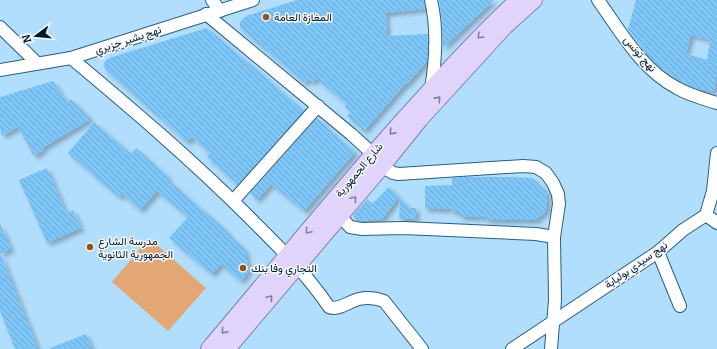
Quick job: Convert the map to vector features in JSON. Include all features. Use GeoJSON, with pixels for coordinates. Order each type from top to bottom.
{"type":"FeatureCollection","features":[{"type":"Feature","properties":{"kind":"main road","name":"شارع الجمهورية"},"geometry":{"type":"LineString","coordinates":[[210,349],[292,260],[378,159],[431,89],[491,24],[518,0]]}},
{"type":"Feature","properties":{"kind":"main road","name":"شارع الجمهورية"},"geometry":{"type":"LineString","coordinates":[[227,349],[292,260],[340,216],[378,159],[420,119],[500,32],[534,0]]}},
{"type":"Feature","properties":{"kind":"street"},"geometry":{"type":"LineString","coordinates":[[212,0],[220,11]]}},
{"type":"Feature","properties":{"kind":"street","name":"نهج بشير جزيري"},"geometry":{"type":"LineString","coordinates":[[0,70],[71,58],[254,0]]}},
{"type":"Feature","properties":{"kind":"street"},"geometry":{"type":"LineString","coordinates":[[431,0],[435,18],[436,60],[431,89]]}},
{"type":"Feature","properties":{"kind":"street","name":"نهج تونس"},"geometry":{"type":"LineString","coordinates":[[598,0],[649,68],[677,89],[717,103]]}},
{"type":"Feature","properties":{"kind":"street"},"geometry":{"type":"LineString","coordinates":[[206,14],[318,106],[393,173],[399,174],[523,166],[536,167],[546,173],[558,194],[559,204],[554,237],[555,288],[551,349]]}},
{"type":"Feature","properties":{"kind":"street"},"geometry":{"type":"LineString","coordinates":[[0,28],[38,63]]}},
{"type":"Feature","properties":{"kind":"street"},"geometry":{"type":"LineString","coordinates":[[71,58],[190,161],[233,201],[292,260],[332,308],[358,299],[376,298],[384,301],[422,349]]}},
{"type":"Feature","properties":{"kind":"street"},"geometry":{"type":"LineString","coordinates":[[233,201],[318,106]]}},
{"type":"Feature","properties":{"kind":"street"},"geometry":{"type":"LineString","coordinates":[[717,153],[713,191],[706,215],[717,223]]}},
{"type":"Feature","properties":{"kind":"street","name":"نهج سيدي بولبابة"},"geometry":{"type":"LineString","coordinates":[[512,349],[658,252],[683,230],[706,215]]}},
{"type":"Feature","properties":{"kind":"street"},"geometry":{"type":"LineString","coordinates":[[340,216],[350,227],[362,229],[403,228],[536,234],[554,237]]}},
{"type":"Feature","properties":{"kind":"street"},"geometry":{"type":"LineString","coordinates":[[658,252],[680,306]]}},
{"type":"Feature","properties":{"kind":"shaded area"},"geometry":{"type":"Polygon","coordinates":[[[149,238],[206,288],[168,331],[112,282],[149,238]]]}},
{"type":"Feature","properties":{"kind":"building"},"geometry":{"type":"Polygon","coordinates":[[[297,0],[424,0],[425,9],[386,13],[387,36],[428,34],[427,61],[364,131],[347,116],[351,112],[345,107],[347,104],[316,78],[313,82],[308,79],[305,83],[240,28],[240,22],[246,16],[297,0]]]}},
{"type":"Feature","properties":{"kind":"building"},"geometry":{"type":"Polygon","coordinates":[[[439,0],[494,0],[443,47],[439,0]]]}},
{"type":"Feature","properties":{"kind":"building"},"geometry":{"type":"Polygon","coordinates":[[[636,0],[717,0],[717,69],[714,91],[697,89],[685,84],[669,74],[649,57],[628,29],[636,0]],[[691,35],[686,54],[707,60],[710,40],[691,35]]]}},
{"type":"Feature","properties":{"kind":"building"},"geometry":{"type":"Polygon","coordinates":[[[207,28],[304,111],[238,185],[207,157],[210,153],[192,137],[187,142],[104,67],[105,61],[109,58],[207,28]]]}},
{"type":"Feature","properties":{"kind":"building"},"geometry":{"type":"Polygon","coordinates":[[[53,81],[67,103],[71,99],[91,119],[42,148],[44,150],[34,156],[18,127],[2,136],[0,128],[0,97],[53,81]]]}},
{"type":"Feature","properties":{"kind":"building"},"geometry":{"type":"Polygon","coordinates":[[[317,118],[355,152],[304,211],[271,184],[257,200],[250,193],[317,118]]]}},
{"type":"Feature","properties":{"kind":"building"},"geometry":{"type":"Polygon","coordinates":[[[94,122],[131,154],[136,148],[169,177],[167,179],[218,223],[245,249],[249,271],[241,281],[221,264],[212,274],[169,238],[188,217],[157,191],[140,210],[122,194],[119,197],[68,153],[94,122]]]}},
{"type":"Feature","properties":{"kind":"building"},"geometry":{"type":"Polygon","coordinates":[[[47,168],[66,213],[73,210],[81,228],[47,243],[19,180],[47,168]]]}},
{"type":"Feature","properties":{"kind":"building"},"geometry":{"type":"Polygon","coordinates":[[[452,178],[532,178],[547,192],[547,210],[536,220],[486,220],[487,217],[460,217],[460,212],[452,212],[452,209],[425,209],[425,186],[452,185],[452,178]]]}},
{"type":"Feature","properties":{"kind":"building"},"geometry":{"type":"Polygon","coordinates":[[[389,187],[399,197],[382,219],[357,221],[353,215],[367,199],[372,204],[389,187]]]}},
{"type":"Feature","properties":{"kind":"building"},"geometry":{"type":"Polygon","coordinates":[[[400,198],[409,208],[416,208],[416,219],[399,219],[400,198]]]}},
{"type":"Feature","properties":{"kind":"building"},"geometry":{"type":"Polygon","coordinates":[[[0,223],[11,249],[0,254],[0,223]]]}},
{"type":"Feature","properties":{"kind":"building"},"geometry":{"type":"Polygon","coordinates":[[[0,255],[38,349],[15,349],[0,311],[0,255]]]}},
{"type":"Feature","properties":{"kind":"building"},"geometry":{"type":"Polygon","coordinates":[[[86,334],[92,349],[50,349],[50,348],[86,334]]]}},
{"type":"Feature","properties":{"kind":"place","name":"المغازة العامة"},"geometry":{"type":"Point","coordinates":[266,17]}},
{"type":"Feature","properties":{"kind":"place","name":"مدرسة الشارع الجمهورية الثانوية"},"geometry":{"type":"Point","coordinates":[90,247]}},
{"type":"Feature","properties":{"kind":"place","name":"التجاري وفا بنك"},"geometry":{"type":"Point","coordinates":[243,268]}}]}
